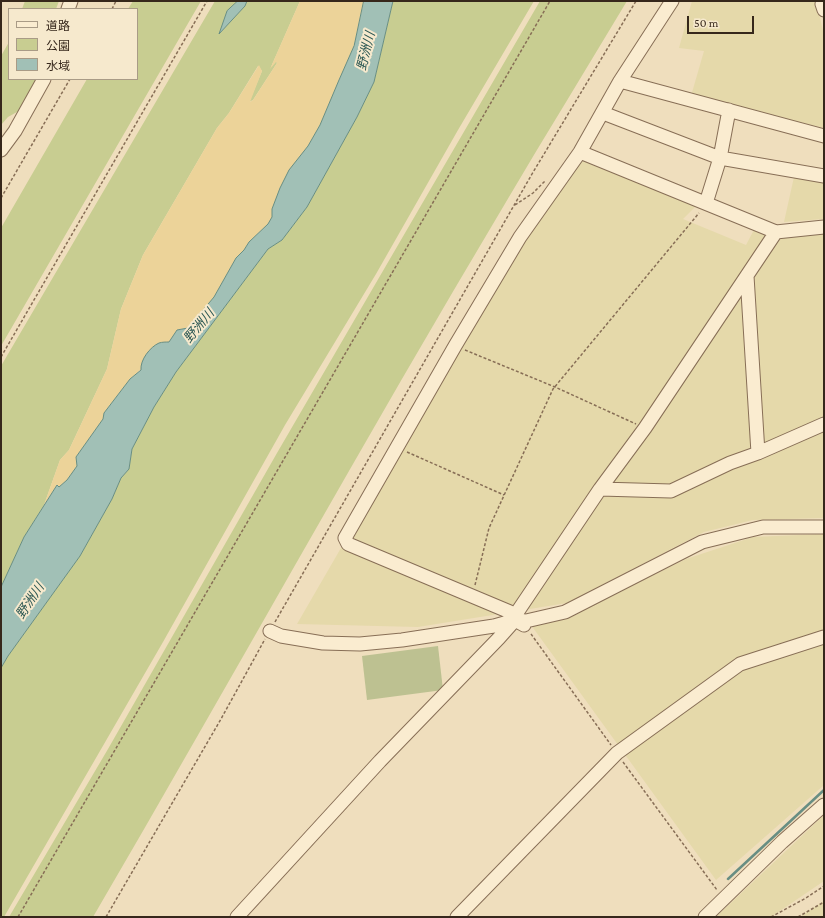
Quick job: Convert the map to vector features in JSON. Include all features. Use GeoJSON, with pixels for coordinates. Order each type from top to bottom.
{"type":"FeatureCollection","features":[{"type":"Feature","properties":{"kind":"street"},"geometry":{"type":"LineString","coordinates":[[519,623],[510,612],[348,544],[345,538],[455,346],[520,238],[580,152],[620,81],[672,1]]}},
{"type":"Feature","properties":{"kind":"street"},"geometry":{"type":"LineString","coordinates":[[823,1],[822,4],[824,10]]}},
{"type":"Feature","properties":{"kind":"street"},"geometry":{"type":"LineString","coordinates":[[1,150],[19,124],[43,80]]}},
{"type":"Feature","properties":{"kind":"street"},"geometry":{"type":"LineString","coordinates":[[620,81],[824,136]]}},
{"type":"Feature","properties":{"kind":"street"},"geometry":{"type":"LineString","coordinates":[[706,203],[720,158],[729,110]]}},
{"type":"Feature","properties":{"kind":"street"},"geometry":{"type":"LineString","coordinates":[[603,112],[720,158],[824,176]]}},
{"type":"Feature","properties":{"kind":"street"},"geometry":{"type":"LineString","coordinates":[[580,152],[776,232],[824,227]]}},
{"type":"Feature","properties":{"kind":"street"},"geometry":{"type":"LineString","coordinates":[[519,623],[518,612],[600,489],[644,428],[776,232]]}},
{"type":"Feature","properties":{"kind":"street"},"geometry":{"type":"LineString","coordinates":[[747,276],[758,453]]}},
{"type":"Feature","properties":{"kind":"street"},"geometry":{"type":"LineString","coordinates":[[600,489],[671,491],[730,463],[758,453],[824,424]]}},
{"type":"Feature","properties":{"kind":"street"},"geometry":{"type":"LineString","coordinates":[[270,631],[281,636],[324,643],[360,644],[402,640],[519,623],[565,612],[702,542],[763,527],[824,527]]}},
{"type":"Feature","properties":{"kind":"street"},"geometry":{"type":"LineString","coordinates":[[236,917],[380,761],[499,638],[519,623]]}},
{"type":"Feature","properties":{"kind":"street"},"geometry":{"type":"LineString","coordinates":[[457,917],[617,753],[740,664],[824,637]]}},
{"type":"Feature","properties":{"kind":"street"},"geometry":{"type":"LineString","coordinates":[[705,917],[782,842],[824,805]]}},
{"type":"Feature","properties":{"kind":"path"},"geometry":{"type":"LineString","coordinates":[[1,357],[207,1]]}},
{"type":"Feature","properties":{"kind":"path"},"geometry":{"type":"LineString","coordinates":[[18,917],[550,1]]}},
{"type":"Feature","properties":{"kind":"path"},"geometry":{"type":"LineString","coordinates":[[106,917],[221,719],[532,174],[636,1]]}},
{"type":"Feature","properties":{"kind":"path"},"geometry":{"type":"LineString","coordinates":[[1,198],[69,80]]}},
{"type":"Feature","properties":{"kind":"path"},"geometry":{"type":"LineString","coordinates":[[472,596],[489,528],[555,387],[706,203]]}},
{"type":"Feature","properties":{"kind":"path"},"geometry":{"type":"LineString","coordinates":[[455,346],[555,387],[644,428]]}},
{"type":"Feature","properties":{"kind":"path"},"geometry":{"type":"LineString","coordinates":[[396,448],[504,495]]}},
{"type":"Feature","properties":{"kind":"path"},"geometry":{"type":"LineString","coordinates":[[771,917],[806,898],[824,886]]}},
{"type":"Feature","properties":{"kind":"path"},"geometry":{"type":"LineString","coordinates":[[798,917],[824,902]]}},
{"type":"Feature","properties":{"kind":"shaded area"},"geometry":{"type":"Polygon","coordinates":[[[692,1],[816,1],[824,35],[824,128],[691,96],[704,51],[679,48],[692,1]]]}},
{"type":"Feature","properties":{"kind":"shaded area"},"geometry":{"type":"Polygon","coordinates":[[[582,156],[697,205],[683,219],[746,245],[756,226],[824,231],[824,518],[753,520],[704,532],[567,603],[418,627],[297,624],[522,235],[582,156]]]}},
{"type":"Feature","properties":{"kind":"shaded area"},"geometry":{"type":"Polygon","coordinates":[[[794,177],[824,182],[823,219],[784,222],[794,177]]]}},
{"type":"Feature","properties":{"kind":"shaded area"},"geometry":{"type":"Polygon","coordinates":[[[824,534],[824,785],[716,880],[531,625],[567,618],[686,559],[753,537],[824,534]]]}},
{"type":"Feature","properties":{"kind":"shaded area"},"geometry":{"type":"Polygon","coordinates":[[[824,815],[824,881],[771,917],[716,917],[824,815]]]}},
{"type":"Feature","properties":{"kind":"shaded area"},"geometry":{"type":"Polygon","coordinates":[[[824,901],[824,917],[800,917],[824,901]]]}},
{"type":"Feature","properties":{"kind":"green space"},"geometry":{"type":"Polygon","coordinates":[[[25,1],[59,1],[56,8],[22,8],[25,1]]]}},
{"type":"Feature","properties":{"kind":"green space"},"geometry":{"type":"Polygon","coordinates":[[[133,1],[201,1],[1,346],[1,228],[86,80],[138,80],[138,8],[129,8],[133,1]]]}},
{"type":"Feature","properties":{"kind":"green space"},"geometry":{"type":"Polygon","coordinates":[[[215,1],[238,1],[227,11],[220,33],[245,6],[247,1],[300,1],[271,67],[276,61],[277,63],[253,100],[249,102],[262,71],[258,66],[229,113],[217,128],[143,255],[121,309],[107,369],[69,450],[60,460],[44,505],[24,537],[1,587],[1,366],[215,1]]]}},
{"type":"Feature","properties":{"kind":"green space"},"geometry":{"type":"Polygon","coordinates":[[[393,1],[534,1],[376,274],[285,425],[163,642],[4,917],[1,917],[1,668],[80,556],[112,499],[121,478],[129,469],[132,449],[154,407],[176,372],[268,249],[282,240],[307,207],[357,117],[374,82],[393,1]]]}},
{"type":"Feature","properties":{"kind":"green space"},"geometry":{"type":"Polygon","coordinates":[[[540,1],[627,1],[453,291],[93,917],[9,917],[108,749],[277,453],[540,1]]]}},
{"type":"Feature","properties":{"kind":"green space"},"geometry":{"type":"Polygon","coordinates":[[[8,44],[8,80],[37,80],[24,108],[8,117],[1,125],[1,56],[8,44]]]}},
{"type":"Feature","properties":{"kind":"green space"},"geometry":{"type":"Polygon","coordinates":[[[438,646],[443,690],[367,700],[362,656],[438,646]]]}},
{"type":"Feature","properties":{"kind":"sand"},"geometry":{"type":"Polygon","coordinates":[[[300,1],[364,1],[354,46],[320,125],[272,209],[272,217],[268,224],[249,242],[236,258],[214,297],[188,328],[177,330],[169,342],[159,343],[141,369],[130,379],[104,413],[103,419],[76,457],[77,466],[67,480],[59,487],[57,485],[44,505],[60,460],[69,450],[107,369],[121,309],[143,255],[217,128],[229,113],[259,65],[262,71],[250,102],[253,100],[277,63],[276,62],[270,69],[300,1]]]}},
{"type":"Feature","properties":{"kind":"water"},"geometry":{"type":"Polygon","coordinates":[[[238,1],[247,1],[245,6],[219,34],[227,11],[238,1]]]}},
{"type":"Feature","properties":{"kind":"water","name":"野洲川"},"geometry":{"type":"Polygon","coordinates":[[[364,1],[393,1],[374,82],[357,117],[307,207],[282,240],[268,249],[176,372],[154,407],[132,449],[129,469],[121,478],[112,499],[80,556],[1,668],[1,587],[24,537],[57,485],[59,487],[67,480],[77,466],[76,457],[103,419],[104,413],[130,379],[141,370],[142,362],[146,354],[159,343],[169,342],[177,330],[188,328],[214,297],[236,258],[249,242],[268,224],[272,217],[272,209],[280,188],[289,170],[308,146],[320,125],[354,46],[364,1]]]}},
{"type":"Feature","properties":{"kind":"waterway"},"geometry":{"type":"LineString","coordinates":[[728,879],[824,790]]}}]}
